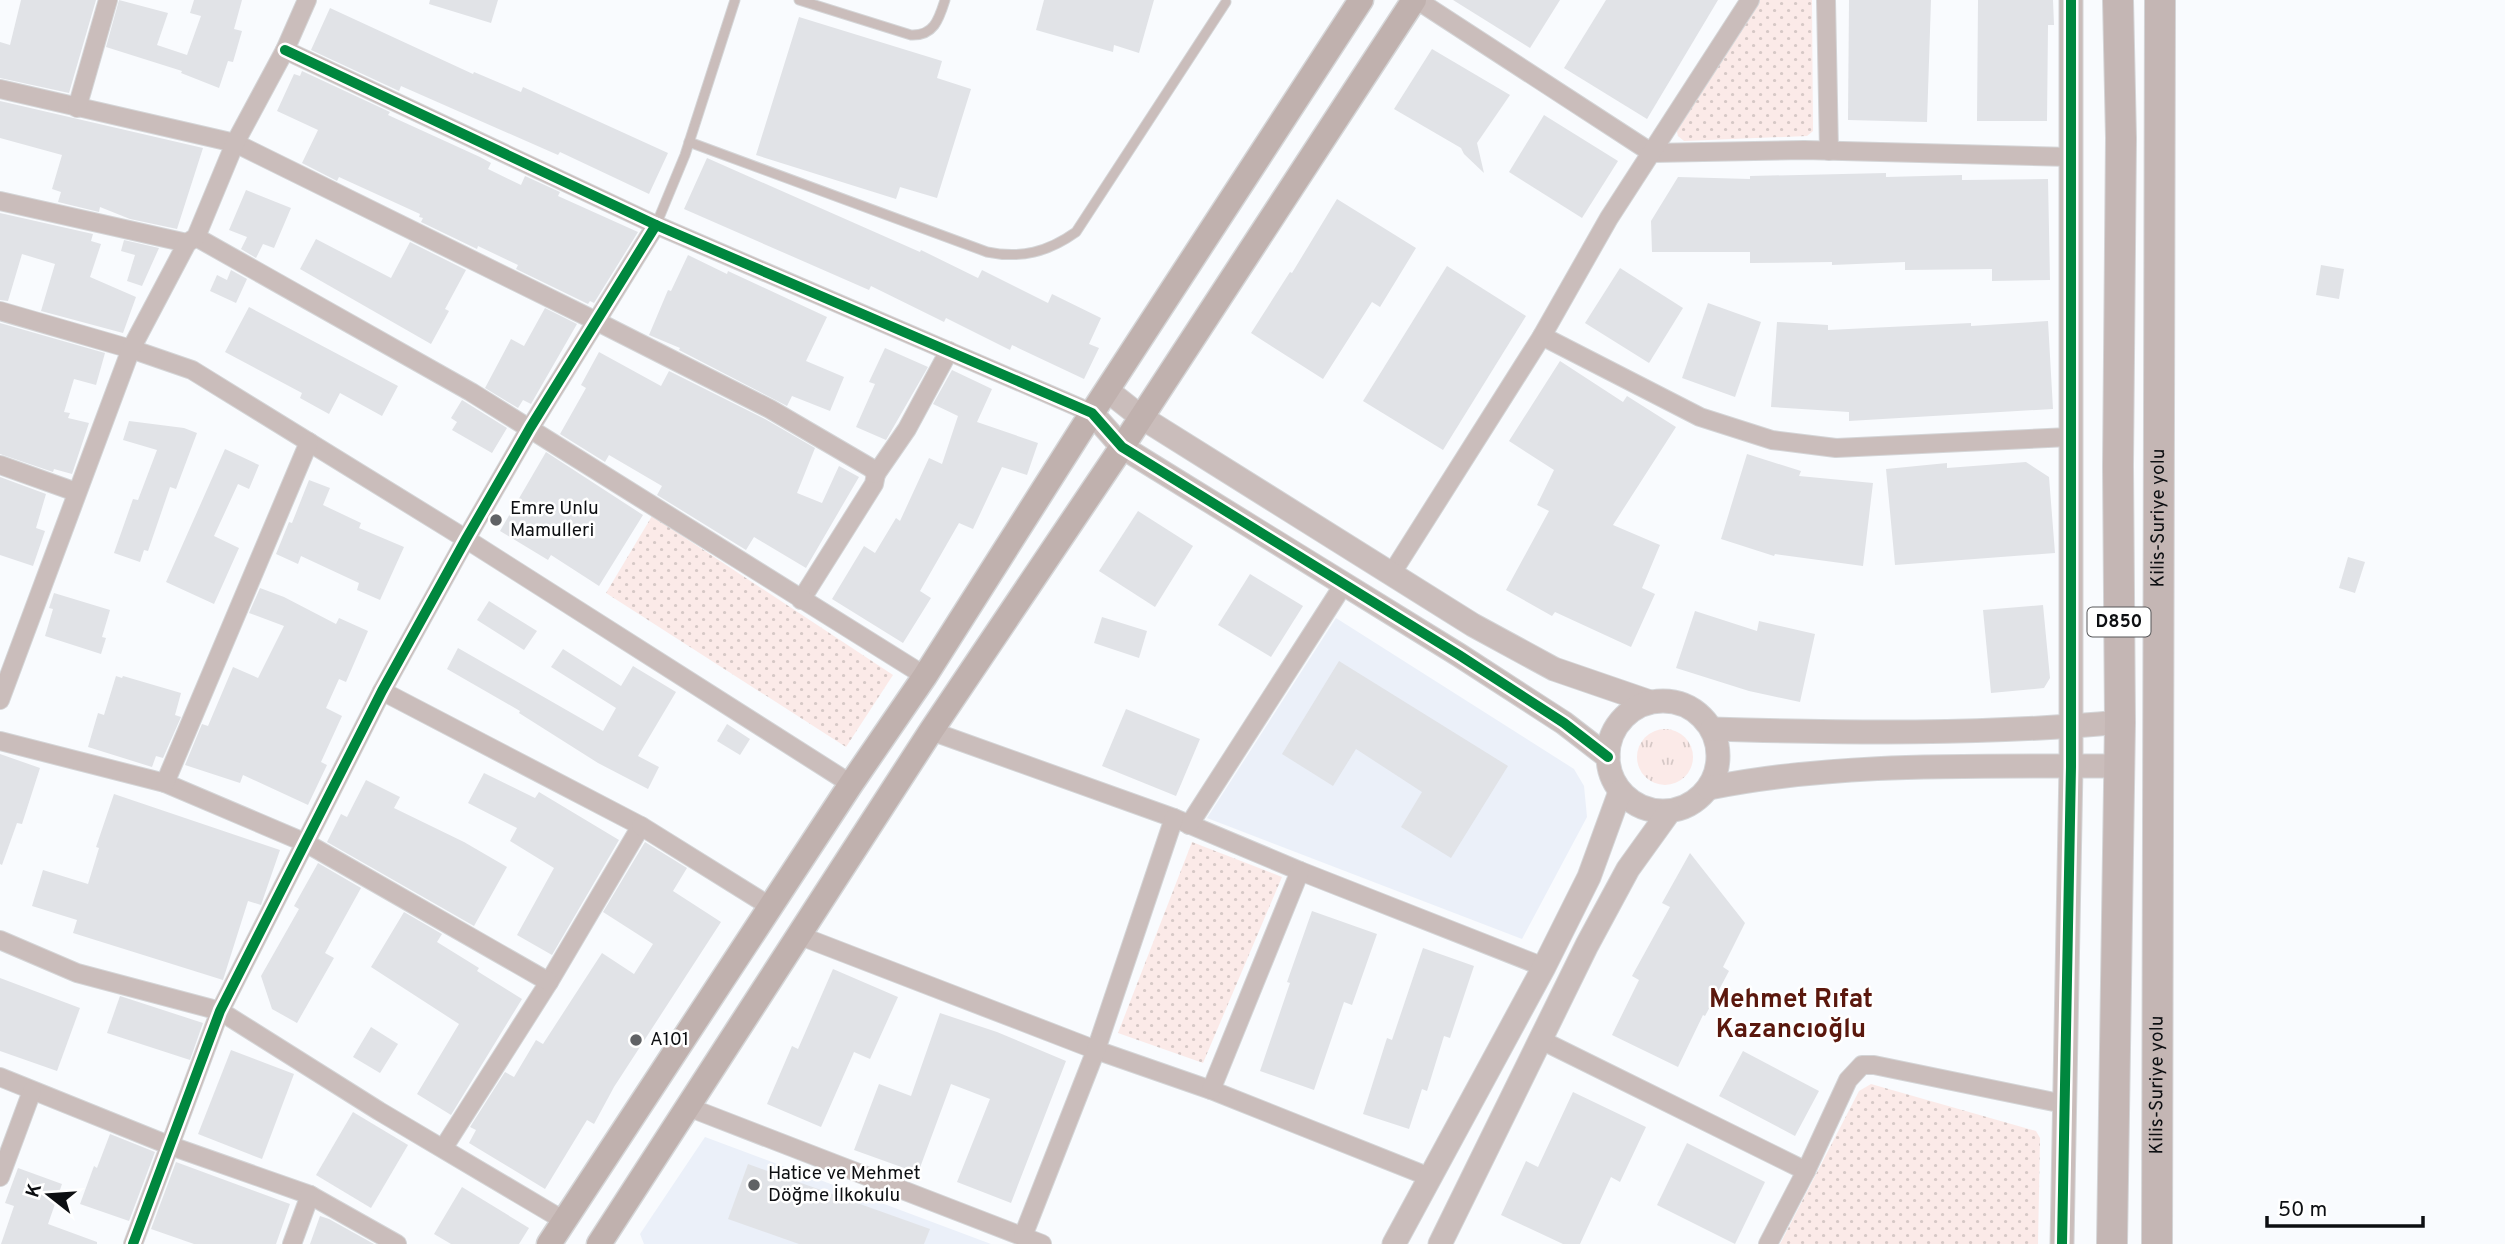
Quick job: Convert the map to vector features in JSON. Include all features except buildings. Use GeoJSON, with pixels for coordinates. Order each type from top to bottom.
{"type":"FeatureCollection","features":[{"type":"Feature","properties":{"kind":"highway","name":"D850"},"geometry":{"type":"LineString","coordinates":[[2112,1244],[2120,722],[2118,466],[2121,138],[2118,0]]}},
{"type":"Feature","properties":{"kind":"highway","name":"Kilis-Suriye yolu"},"geometry":{"type":"LineString","coordinates":[[2157,1244],[2160,0]]}},
{"type":"Feature","properties":{"kind":"main road"},"geometry":{"type":"LineString","coordinates":[[549,1244],[925,676],[1092,413],[1361,0]]}},
{"type":"Feature","properties":{"kind":"main road"},"geometry":{"type":"LineString","coordinates":[[599,1244],[798,935],[1415,0]]}},
{"type":"Feature","properties":{"kind":"street"},"geometry":{"type":"LineString","coordinates":[[77,108],[108,0]]}},
{"type":"Feature","properties":{"kind":"street"},"geometry":{"type":"LineString","coordinates":[[0,700],[131,349],[191,240],[234,143],[285,50],[307,0]]}},
{"type":"Feature","properties":{"kind":"street"},"geometry":{"type":"LineString","coordinates":[[1415,0],[1652,153],[1829,151],[2070,157]]}},
{"type":"Feature","properties":{"kind":"street"},"geometry":{"type":"LineString","coordinates":[[1392,573],[1542,336],[1609,218],[1750,0]]}},
{"type":"Feature","properties":{"kind":"street"},"geometry":{"type":"LineString","coordinates":[[1826,0],[1829,151]]}},
{"type":"Feature","properties":{"kind":"street"},"geometry":{"type":"LineString","coordinates":[[2062,1244],[2071,767],[2071,0]]}},
{"type":"Feature","properties":{"kind":"street"},"geometry":{"type":"LineString","coordinates":[[285,50],[656,225],[1092,413],[1122,447],[1564,723],[1608,757]]}},
{"type":"Feature","properties":{"kind":"street"},"geometry":{"type":"LineString","coordinates":[[0,89],[234,143],[596,321],[769,410],[871,468],[876,474]]}},
{"type":"Feature","properties":{"kind":"street"},"geometry":{"type":"LineString","coordinates":[[0,201],[191,240],[471,391],[925,676]]}},
{"type":"Feature","properties":{"kind":"street"},"geometry":{"type":"LineString","coordinates":[[133,1244],[220,1011],[383,691],[530,428],[656,225]]}},
{"type":"Feature","properties":{"kind":"street"},"geometry":{"type":"LineString","coordinates":[[0,311],[131,349],[192,370],[466,539],[851,785]]}},
{"type":"Feature","properties":{"kind":"street"},"geometry":{"type":"LineString","coordinates":[[1542,336],[1700,417],[1772,440],[1836,449],[2070,437]]}},
{"type":"Feature","properties":{"kind":"street"},"geometry":{"type":"LineString","coordinates":[[802,600],[874,484],[876,474],[907,429],[949,351]]}},
{"type":"Feature","properties":{"kind":"street"},"geometry":{"type":"LineString","coordinates":[[1108,391],[1141,417],[1473,625],[1554,668],[1650,702]]}},
{"type":"Feature","properties":{"kind":"street"},"geometry":{"type":"LineString","coordinates":[[165,783],[309,442]]}},
{"type":"Feature","properties":{"kind":"street"},"geometry":{"type":"LineString","coordinates":[[0,465],[76,492]]}},
{"type":"Feature","properties":{"kind":"street"},"geometry":{"type":"LineString","coordinates":[[1023,1236],[1096,1051],[1181,821],[1345,584]]}},
{"type":"Feature","properties":{"kind":"street"},"geometry":{"type":"LineString","coordinates":[[383,691],[642,826],[771,907]]}},
{"type":"Feature","properties":{"kind":"street"},"geometry":{"type":"LineString","coordinates":[[1668,701],[1686,705],[1701,715],[1712,729],[1719,759],[1709,789],[1698,800],[1670,812],[1651,811],[1634,804],[1620,792],[1611,776],[1608,757],[1611,739],[1619,722],[1633,709],[1650,702],[1668,701]]}},
{"type":"Feature","properties":{"kind":"street"},"geometry":{"type":"LineString","coordinates":[[1712,729],[1875,733],[2070,727],[2120,722]]}},
{"type":"Feature","properties":{"kind":"street"},"geometry":{"type":"LineString","coordinates":[[932,731],[1181,821],[1544,967]]}},
{"type":"Feature","properties":{"kind":"street"},"geometry":{"type":"LineString","coordinates":[[0,741],[165,783],[306,843],[549,982]]}},
{"type":"Feature","properties":{"kind":"street"},"geometry":{"type":"LineString","coordinates":[[1709,789],[1764,777],[1897,767],[2119,766]]}},
{"type":"Feature","properties":{"kind":"street"},"geometry":{"type":"LineString","coordinates":[[1395,1244],[1544,967],[1589,877],[1620,792]]}},
{"type":"Feature","properties":{"kind":"street"},"geometry":{"type":"LineString","coordinates":[[1440,1244],[1539,1039],[1628,869],[1670,812]]}},
{"type":"Feature","properties":{"kind":"street"},"geometry":{"type":"LineString","coordinates":[[444,1147],[549,982],[642,826]]}},
{"type":"Feature","properties":{"kind":"street"},"geometry":{"type":"LineString","coordinates":[[1211,1090],[1300,871]]}},
{"type":"Feature","properties":{"kind":"street"},"geometry":{"type":"LineString","coordinates":[[798,935],[1096,1051],[1211,1090],[1432,1178]]}},
{"type":"Feature","properties":{"kind":"street"},"geometry":{"type":"LineString","coordinates":[[0,940],[77,973],[220,1011],[379,1111],[444,1147],[563,1220]]}},
{"type":"Feature","properties":{"kind":"street"},"geometry":{"type":"LineString","coordinates":[[1539,1039],[1806,1171]]}},
{"type":"Feature","properties":{"kind":"street"},"geometry":{"type":"LineString","coordinates":[[1768,1244],[1806,1171],[1848,1080],[1861,1065],[1874,1065],[2064,1104]]}},
{"type":"Feature","properties":{"kind":"street"},"geometry":{"type":"LineString","coordinates":[[0,1077],[171,1146],[310,1195],[397,1244]]}},
{"type":"Feature","properties":{"kind":"street"},"geometry":{"type":"LineString","coordinates":[[0,1177],[32,1091]]}},
{"type":"Feature","properties":{"kind":"street"},"geometry":{"type":"LineString","coordinates":[[688,1107],[1042,1244]]}},
{"type":"Feature","properties":{"kind":"street"},"geometry":{"type":"LineString","coordinates":[[292,1244],[310,1195]]}},
{"type":"Feature","properties":{"kind":"lane"},"geometry":{"type":"LineString","coordinates":[[656,225],[689,142],[736,0]]}},
{"type":"Feature","properties":{"kind":"lane"},"geometry":{"type":"LineString","coordinates":[[799,0],[911,35],[919,35],[936,25],[945,0]]}},
{"type":"Feature","properties":{"kind":"lane"},"geometry":{"type":"LineString","coordinates":[[689,142],[987,252],[1012,255],[1038,252],[1076,232],[1226,2]]}},
{"type":"Feature","properties":{"kind":"shaded area"},"geometry":{"type":"Polygon","coordinates":[[[1336,618],[1574,769],[1584,786],[1587,817],[1522,939],[1207,818],[1336,618]]]}},
{"type":"Feature","properties":{"kind":"shaded area","name":"Hatice ve Mehmet Döğme İlkokulu"},"geometry":{"type":"Polygon","coordinates":[[[705,1137],[991,1244],[644,1244],[640,1234],[705,1137]]]}},
{"type":"Feature","properties":{"kind":"green space"},"geometry":{"type":"Polygon","coordinates":[[[1758,0],[1812,0],[1813,131],[1807,136],[1684,141],[1678,136],[1676,128],[1758,0]]]}},
{"type":"Feature","properties":{"kind":"green space"},"geometry":{"type":"Polygon","coordinates":[[[652,516],[893,675],[846,747],[606,593],[652,516]]]}},
{"type":"Feature","properties":{"kind":"green space"},"geometry":{"type":"Polygon","coordinates":[[[1665,729],[1680,734],[1688,742],[1693,757],[1688,772],[1680,780],[1665,785],[1650,780],[1642,772],[1637,757],[1642,742],[1650,734],[1665,729]]]}},
{"type":"Feature","properties":{"kind":"green space"},"geometry":{"type":"Polygon","coordinates":[[[1192,842],[1282,877],[1203,1063],[1118,1033],[1192,842]]]}},
{"type":"Feature","properties":{"kind":"green space"},"geometry":{"type":"Polygon","coordinates":[[[1871,1084],[2036,1131],[2040,1138],[2038,1244],[1780,1244],[1859,1091],[1871,1084]]]}},
{"type":"Feature","properties":{"kind":"cycle path"},"geometry":{"type":"LineString","coordinates":[[2062,1244],[2071,767],[2071,0]]}},
{"type":"Feature","properties":{"kind":"cycle path"},"geometry":{"type":"LineString","coordinates":[[285,50],[656,225],[1092,413],[1122,447],[1459,655],[1564,723],[1608,757]]}},
{"type":"Feature","properties":{"kind":"cycle path"},"geometry":{"type":"LineString","coordinates":[[133,1244],[220,1011],[382,691],[530,428],[656,225]]}},
{"type":"Feature","properties":{"kind":"place","name":"Emre Unlu Mamulleri"},"geometry":{"type":"Point","coordinates":[496,520]}},
{"type":"Feature","properties":{"kind":"place","name":"A101"},"geometry":{"type":"Point","coordinates":[636,1040]}},
{"type":"Feature","properties":{"kind":"place","name":"Hatice ve Mehmet Döğme İlkokulu"},"geometry":{"type":"Point","coordinates":[754,1185]}},
{"type":"Feature","properties":{"kind":"district","name":"Mehmet Rıfat Kazancıoğlu"},"geometry":{"type":"Point","coordinates":[1791,1015]}}]}
